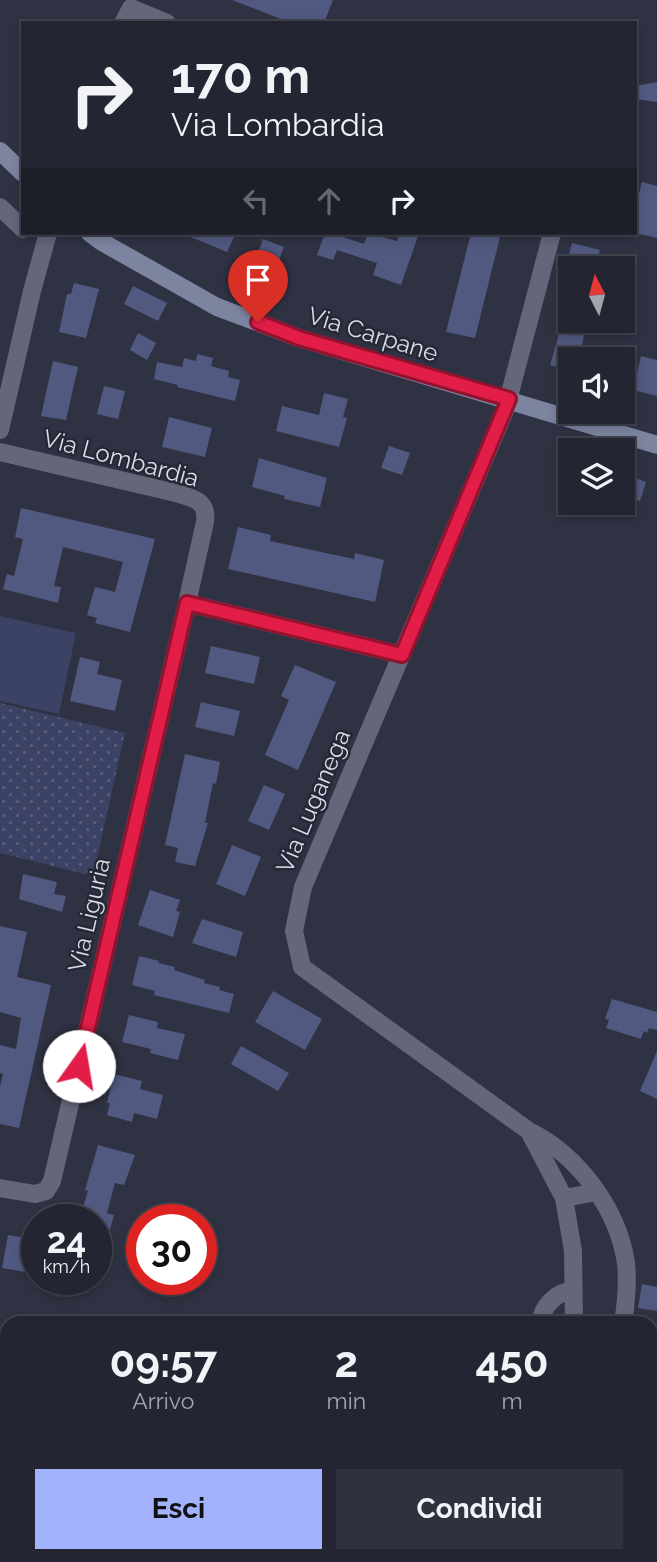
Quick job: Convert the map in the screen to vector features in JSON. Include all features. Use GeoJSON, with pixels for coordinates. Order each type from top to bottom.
{"type":"FeatureCollection","features":[{"type":"Feature","properties":{"kind":"street"},"geometry":{"type":"LineString","coordinates":[[123,21],[131,8],[162,21]]}},
{"type":"Feature","properties":{"kind":"street"},"geometry":{"type":"LineString","coordinates":[[0,150],[21,171]]}},
{"type":"Feature","properties":{"kind":"street"},"geometry":{"type":"LineString","coordinates":[[0,207],[21,227]]}},
{"type":"Feature","properties":{"kind":"street","name":"Via Carpane"},"geometry":{"type":"LineString","coordinates":[[93,235],[217,307],[299,338],[657,445]]}},
{"type":"Feature","properties":{"kind":"street","name":"Via Luganega"},"geometry":{"type":"LineString","coordinates":[[551,235],[509,399],[303,887],[294,931],[302,967],[529,1131],[552,1142],[579,1170],[597,1192],[620,1236],[626,1264],[624,1316]]}},
{"type":"Feature","properties":{"kind":"street"},"geometry":{"type":"LineString","coordinates":[[1,424],[47,237]]}},
{"type":"Feature","properties":{"kind":"street","name":"Via Lombardia"},"geometry":{"type":"LineString","coordinates":[[0,452],[195,498],[203,505],[206,513],[187,603]]}},
{"type":"Feature","properties":{"kind":"street"},"geometry":{"type":"LineString","coordinates":[[187,603],[402,655]]}},
{"type":"Feature","properties":{"kind":"street","name":"Via Liguria"},"geometry":{"type":"LineString","coordinates":[[0,1188],[35,1194],[46,1191],[52,1181],[187,603]]}},
{"type":"Feature","properties":{"kind":"street","name":"Via Luganega"},"geometry":{"type":"LineString","coordinates":[[529,1131],[564,1198],[573,1251],[574,1316]]}},
{"type":"Feature","properties":{"kind":"street"},"geometry":{"type":"LineString","coordinates":[[554,1178],[579,1170]]}},
{"type":"Feature","properties":{"kind":"street"},"geometry":{"type":"LineString","coordinates":[[564,1198],[597,1192]]}},
{"type":"Feature","properties":{"kind":"street"},"geometry":{"type":"LineString","coordinates":[[541,1316],[552,1299],[560,1293],[573,1291]]}},
{"type":"Feature","properties":{"kind":"shaded area"},"geometry":{"type":"Polygon","coordinates":[[[0,616],[76,633],[59,714],[0,701],[0,616]]]}},
{"type":"Feature","properties":{"kind":"shaded area"},"geometry":{"type":"Polygon","coordinates":[[[0,703],[125,733],[93,876],[0,853],[0,703]]]}},
{"type":"Feature","properties":{"kind":"building"},"geometry":{"type":"Polygon","coordinates":[[[232,0],[333,0],[325,21],[286,21],[232,0]]]}},
{"type":"Feature","properties":{"kind":"building"},"geometry":{"type":"Polygon","coordinates":[[[657,82],[657,102],[637,99],[637,86],[657,82]]]}},
{"type":"Feature","properties":{"kind":"building"},"geometry":{"type":"Polygon","coordinates":[[[642,182],[657,186],[657,238],[637,233],[637,201],[642,182]]]}},
{"type":"Feature","properties":{"kind":"building"},"geometry":{"type":"Polygon","coordinates":[[[186,235],[235,235],[227,252],[186,235]]]}},
{"type":"Feature","properties":{"kind":"building"},"geometry":{"type":"Polygon","coordinates":[[[324,235],[337,235],[364,244],[367,235],[397,241],[399,235],[418,235],[401,285],[373,275],[377,263],[337,250],[333,260],[317,255],[324,235]]]}},
{"type":"Feature","properties":{"kind":"building"},"geometry":{"type":"Polygon","coordinates":[[[470,235],[501,235],[475,338],[446,332],[470,235]]]}},
{"type":"Feature","properties":{"kind":"building"},"geometry":{"type":"Polygon","coordinates":[[[263,239],[284,247],[274,272],[254,264],[263,239]]]}},
{"type":"Feature","properties":{"kind":"building"},"geometry":{"type":"Polygon","coordinates":[[[572,243],[600,250],[598,256],[568,256],[572,243]]]}},
{"type":"Feature","properties":{"kind":"building"},"geometry":{"type":"Polygon","coordinates":[[[74,283],[99,289],[86,338],[59,332],[67,294],[71,294],[74,283]]]}},
{"type":"Feature","properties":{"kind":"building"},"geometry":{"type":"Polygon","coordinates":[[[133,286],[167,303],[158,321],[124,304],[133,286]]]}},
{"type":"Feature","properties":{"kind":"building"},"geometry":{"type":"Polygon","coordinates":[[[138,333],[156,343],[147,360],[130,350],[138,333]]]}},
{"type":"Feature","properties":{"kind":"building"},"geometry":{"type":"Polygon","coordinates":[[[559,333],[584,333],[582,345],[590,347],[558,347],[558,367],[550,365],[559,333]]]}},
{"type":"Feature","properties":{"kind":"building"},"geometry":{"type":"Polygon","coordinates":[[[197,354],[213,358],[211,366],[229,371],[228,377],[240,380],[235,401],[154,379],[157,362],[182,367],[184,358],[196,361],[197,354]]]}},
{"type":"Feature","properties":{"kind":"building"},"geometry":{"type":"Polygon","coordinates":[[[641,356],[657,360],[657,396],[635,390],[641,356]]]}},
{"type":"Feature","properties":{"kind":"building"},"geometry":{"type":"Polygon","coordinates":[[[53,361],[78,367],[66,420],[41,416],[53,361]]]}},
{"type":"Feature","properties":{"kind":"building"},"geometry":{"type":"Polygon","coordinates":[[[104,386],[125,391],[118,419],[97,414],[104,386]]]}},
{"type":"Feature","properties":{"kind":"building"},"geometry":{"type":"Polygon","coordinates":[[[324,393],[348,399],[343,417],[347,418],[339,447],[276,431],[282,406],[319,415],[324,393]]]}},
{"type":"Feature","properties":{"kind":"building"},"geometry":{"type":"Polygon","coordinates":[[[169,417],[212,428],[205,457],[162,447],[169,417]]]}},
{"type":"Feature","properties":{"kind":"building"},"geometry":{"type":"Polygon","coordinates":[[[389,446],[410,453],[402,475],[381,468],[389,446]]]}},
{"type":"Feature","properties":{"kind":"building"},"geometry":{"type":"Polygon","coordinates":[[[259,458],[327,478],[320,507],[284,499],[285,496],[252,487],[259,458]]]}},
{"type":"Feature","properties":{"kind":"building"},"geometry":{"type":"Polygon","coordinates":[[[635,478],[646,482],[640,501],[635,499],[635,478]]]}},
{"type":"Feature","properties":{"kind":"building"},"geometry":{"type":"Polygon","coordinates":[[[21,508],[155,539],[130,632],[95,623],[97,618],[87,615],[95,587],[115,592],[123,562],[63,547],[54,586],[61,587],[58,603],[3,589],[7,574],[14,576],[23,539],[15,537],[21,508]]]}},
{"type":"Feature","properties":{"kind":"building"},"geometry":{"type":"Polygon","coordinates":[[[238,527],[271,535],[270,541],[354,559],[355,553],[384,560],[375,602],[228,569],[238,527]]]}},
{"type":"Feature","properties":{"kind":"building"},"geometry":{"type":"Polygon","coordinates":[[[211,646],[260,657],[254,684],[205,673],[211,646]]]}},
{"type":"Feature","properties":{"kind":"building"},"geometry":{"type":"Polygon","coordinates":[[[80,657],[100,662],[97,674],[122,680],[115,711],[70,701],[80,657]]]}},
{"type":"Feature","properties":{"kind":"building"},"geometry":{"type":"Polygon","coordinates":[[[295,665],[336,682],[298,770],[265,755],[289,700],[281,696],[295,665]]]}},
{"type":"Feature","properties":{"kind":"building"},"geometry":{"type":"Polygon","coordinates":[[[201,702],[240,711],[234,736],[195,727],[201,702]]]}},
{"type":"Feature","properties":{"kind":"building"},"geometry":{"type":"Polygon","coordinates":[[[185,754],[220,762],[205,823],[208,823],[195,866],[175,862],[178,848],[165,845],[185,754]]]}},
{"type":"Feature","properties":{"kind":"building"},"geometry":{"type":"Polygon","coordinates":[[[264,785],[285,794],[269,830],[248,821],[264,785]]]}},
{"type":"Feature","properties":{"kind":"building"},"geometry":{"type":"Polygon","coordinates":[[[232,845],[261,857],[245,896],[216,884],[232,845]]]}},
{"type":"Feature","properties":{"kind":"building"},"geometry":{"type":"Polygon","coordinates":[[[23,874],[57,882],[54,894],[66,896],[62,912],[19,899],[23,874]]]}},
{"type":"Feature","properties":{"kind":"building"},"geometry":{"type":"Polygon","coordinates":[[[150,890],[180,900],[176,911],[180,912],[173,937],[138,925],[150,890]]]}},
{"type":"Feature","properties":{"kind":"building"},"geometry":{"type":"Polygon","coordinates":[[[202,919],[243,932],[236,957],[192,943],[202,919]]]}},
{"type":"Feature","properties":{"kind":"building"},"geometry":{"type":"Polygon","coordinates":[[[0,926],[27,932],[17,977],[51,985],[19,1128],[0,1124],[0,1086],[3,1074],[0,1073],[0,1045],[16,1049],[21,1018],[0,1012],[0,926]]]}},
{"type":"Feature","properties":{"kind":"building"},"geometry":{"type":"Polygon","coordinates":[[[139,956],[175,967],[174,970],[205,980],[204,983],[234,994],[229,1013],[154,995],[155,991],[132,985],[139,956]]]}},
{"type":"Feature","properties":{"kind":"building"},"geometry":{"type":"Polygon","coordinates":[[[273,991],[322,1019],[305,1050],[255,1022],[273,991]]]}},
{"type":"Feature","properties":{"kind":"building"},"geometry":{"type":"Polygon","coordinates":[[[612,999],[657,1012],[657,1030],[649,1028],[647,1033],[644,1031],[641,1039],[606,1028],[609,1020],[605,1019],[612,999]]]}},
{"type":"Feature","properties":{"kind":"building"},"geometry":{"type":"Polygon","coordinates":[[[129,1015],[158,1022],[157,1028],[185,1034],[178,1060],[150,1053],[151,1049],[122,1042],[129,1015]]]}},
{"type":"Feature","properties":{"kind":"building"},"geometry":{"type":"Polygon","coordinates":[[[241,1046],[289,1073],[278,1091],[231,1064],[241,1046]]]}},
{"type":"Feature","properties":{"kind":"building"},"geometry":{"type":"Polygon","coordinates":[[[657,1051],[657,1099],[640,1091],[657,1051]]]}},
{"type":"Feature","properties":{"kind":"building"},"geometry":{"type":"Polygon","coordinates":[[[114,1074],[142,1081],[140,1089],[163,1095],[157,1119],[134,1113],[132,1122],[107,1115],[114,1074]]]}},
{"type":"Feature","properties":{"kind":"building"},"geometry":{"type":"Polygon","coordinates":[[[98,1145],[135,1155],[124,1185],[115,1183],[109,1204],[84,1204],[88,1191],[85,1190],[98,1145]]]}},
{"type":"Feature","properties":{"kind":"building"},"geometry":{"type":"Polygon","coordinates":[[[8,1235],[21,1237],[21,1271],[2,1268],[8,1235]]]}},
{"type":"Feature","properties":{"kind":"building"},"geometry":{"type":"Polygon","coordinates":[[[642,1284],[657,1287],[657,1311],[638,1308],[642,1284]]]}},
{"type":"Feature","properties":{"kind":"route"},"geometry":{"type":"LineString","coordinates":[[79,1066],[187,603],[402,655],[509,399],[299,338],[258,322]]}}]}
